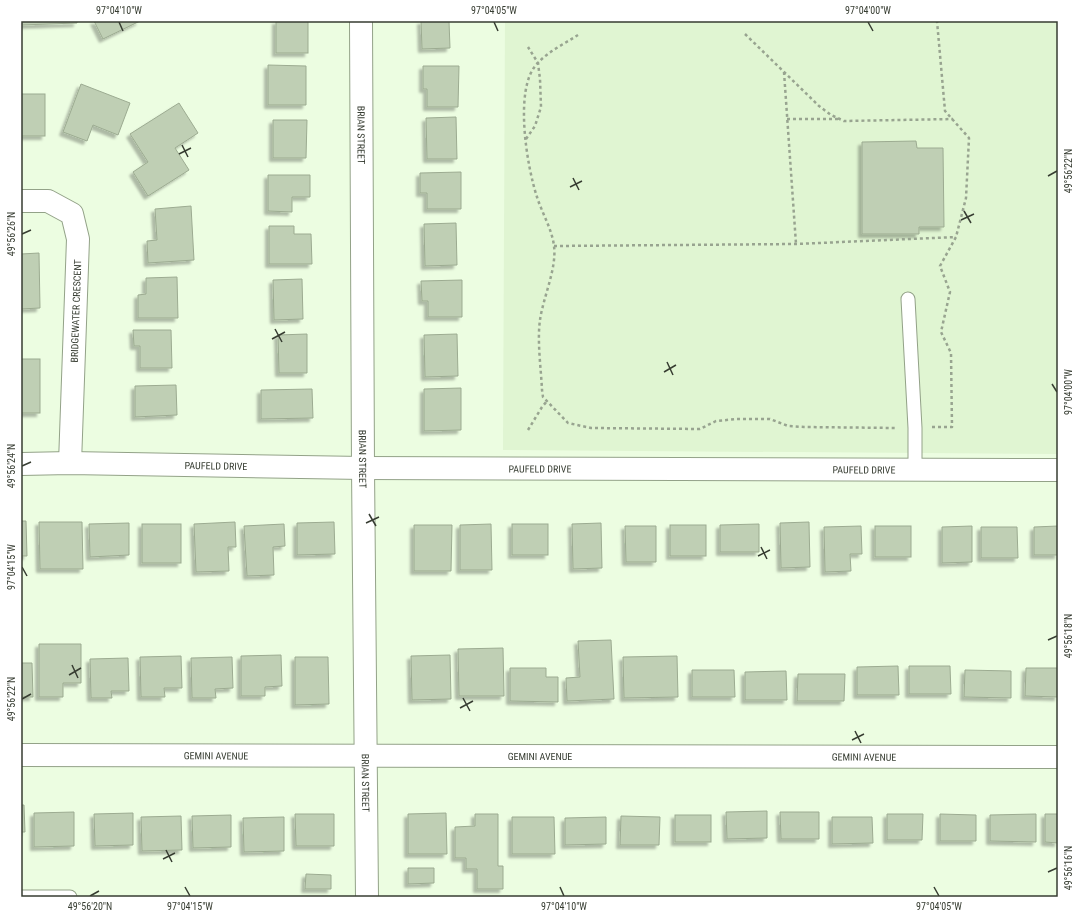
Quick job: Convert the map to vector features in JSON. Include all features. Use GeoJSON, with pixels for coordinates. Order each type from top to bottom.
{"type":"FeatureCollection","features":[{"type":"Feature","properties":{"kind":"street","name":"BRIAN STREET"},"geometry":{"type":"LineString","coordinates":[[361,21],[367,897]]}},
{"type":"Feature","properties":{"kind":"street","name":"BRIDGEWATER CRESCENT"},"geometry":{"type":"LineString","coordinates":[[21,201],[48,201],[72,214],[78,239],[70,464]]}},
{"type":"Feature","properties":{"kind":"street","name":"PAUFELD DRIVE"},"geometry":{"type":"LineString","coordinates":[[21,464],[363,468],[1058,470]]}},
{"type":"Feature","properties":{"kind":"street","name":"GEMINI AVENUE"},"geometry":{"type":"LineString","coordinates":[[21,755],[1058,757]]}},
{"type":"Feature","properties":{"kind":"lane"},"geometry":{"type":"LineString","coordinates":[[908,299],[915,428],[915,470]]}},
{"type":"Feature","properties":{"kind":"lane"},"geometry":{"type":"LineString","coordinates":[[21,897],[70,897]]}},
{"type":"Feature","properties":{"kind":"path"},"geometry":{"type":"LineString","coordinates":[[578,35],[545,56],[538,63],[529,75],[525,89],[525,125],[528,154],[537,196],[551,233],[554,246],[554,259],[540,320],[543,397],[568,422],[592,428],[700,429],[716,422],[737,419],[770,419],[788,426],[804,428],[915,428],[952,426],[951,353],[941,332],[950,292],[940,266],[956,237],[966,198],[969,138],[945,112],[937,21]]}},
{"type":"Feature","properties":{"kind":"path"},"geometry":{"type":"LineString","coordinates":[[745,34],[831,116],[844,120],[953,119]]}},
{"type":"Feature","properties":{"kind":"path"},"geometry":{"type":"LineString","coordinates":[[526,139],[536,126],[541,107],[538,63],[528,47]]}},
{"type":"Feature","properties":{"kind":"path"},"geometry":{"type":"LineString","coordinates":[[784,72],[796,244]]}},
{"type":"Feature","properties":{"kind":"path"},"geometry":{"type":"LineString","coordinates":[[787,119],[840,119]]}},
{"type":"Feature","properties":{"kind":"path"},"geometry":{"type":"LineString","coordinates":[[554,246],[796,244],[956,237]]}},
{"type":"Feature","properties":{"kind":"path"},"geometry":{"type":"LineString","coordinates":[[528,430],[547,401]]}},
{"type":"Feature","properties":{"kind":"shaded area"},"geometry":{"type":"Polygon","coordinates":[[[505,21],[1058,21],[1058,454],[503,450],[505,21]]]}},
{"type":"Feature","properties":{"kind":"building"},"geometry":{"type":"Polygon","coordinates":[[[21,21],[77,21],[77,23],[21,25],[21,21]]]}},
{"type":"Feature","properties":{"kind":"building"},"geometry":{"type":"Polygon","coordinates":[[[94,21],[140,21],[103,39],[94,21]]]}},
{"type":"Feature","properties":{"kind":"building"},"geometry":{"type":"Polygon","coordinates":[[[276,21],[308,21],[308,53],[276,53],[276,21]]]}},
{"type":"Feature","properties":{"kind":"building"},"geometry":{"type":"Polygon","coordinates":[[[421,21],[449,21],[450,48],[422,49],[421,21]]]}},
{"type":"Feature","properties":{"kind":"building"},"geometry":{"type":"Polygon","coordinates":[[[268,65],[306,66],[306,105],[268,105],[268,65]]]}},
{"type":"Feature","properties":{"kind":"building"},"geometry":{"type":"Polygon","coordinates":[[[423,66],[459,66],[458,107],[427,107],[427,89],[423,89],[423,66]]]}},
{"type":"Feature","properties":{"kind":"building"},"geometry":{"type":"Polygon","coordinates":[[[81,84],[130,103],[118,135],[93,125],[87,141],[63,132],[81,84]]]}},
{"type":"Feature","properties":{"kind":"building"},"geometry":{"type":"Polygon","coordinates":[[[21,94],[45,94],[45,136],[21,136],[21,94]]]}},
{"type":"Feature","properties":{"kind":"building"},"geometry":{"type":"Polygon","coordinates":[[[179,103],[198,133],[175,148],[189,170],[148,196],[133,172],[148,162],[130,134],[179,103]]]}},
{"type":"Feature","properties":{"kind":"building"},"geometry":{"type":"Polygon","coordinates":[[[456,117],[457,159],[427,159],[426,118],[456,117]]]}},
{"type":"Feature","properties":{"kind":"building"},"geometry":{"type":"Polygon","coordinates":[[[273,120],[307,120],[306,158],[273,158],[273,120]]]}},
{"type":"Feature","properties":{"kind":"building"},"geometry":{"type":"Polygon","coordinates":[[[916,141],[917,148],[943,148],[944,227],[919,227],[919,234],[862,234],[862,142],[916,141]]]}},
{"type":"Feature","properties":{"kind":"building"},"geometry":{"type":"Polygon","coordinates":[[[461,172],[461,209],[427,209],[427,193],[420,193],[420,173],[461,172]]]}},
{"type":"Feature","properties":{"kind":"building"},"geometry":{"type":"Polygon","coordinates":[[[268,175],[310,175],[310,197],[292,197],[292,212],[268,211],[268,175]]]}},
{"type":"Feature","properties":{"kind":"building"},"geometry":{"type":"Polygon","coordinates":[[[191,206],[194,260],[148,263],[147,241],[157,240],[155,209],[191,206]]]}},
{"type":"Feature","properties":{"kind":"building"},"geometry":{"type":"Polygon","coordinates":[[[456,223],[457,265],[425,266],[424,224],[456,223]]]}},
{"type":"Feature","properties":{"kind":"building"},"geometry":{"type":"Polygon","coordinates":[[[269,226],[294,226],[294,234],[311,234],[312,264],[269,264],[269,226]]]}},
{"type":"Feature","properties":{"kind":"building"},"geometry":{"type":"Polygon","coordinates":[[[39,253],[40,308],[21,309],[21,254],[39,253]]]}},
{"type":"Feature","properties":{"kind":"building"},"geometry":{"type":"Polygon","coordinates":[[[177,277],[178,318],[138,318],[138,295],[146,294],[146,278],[177,277]]]}},
{"type":"Feature","properties":{"kind":"building"},"geometry":{"type":"Polygon","coordinates":[[[302,279],[303,319],[274,320],[273,280],[302,279]]]}},
{"type":"Feature","properties":{"kind":"building"},"geometry":{"type":"Polygon","coordinates":[[[462,280],[462,317],[428,317],[428,301],[422,301],[421,281],[462,280]]]}},
{"type":"Feature","properties":{"kind":"building"},"geometry":{"type":"Polygon","coordinates":[[[133,330],[171,330],[172,368],[140,368],[140,346],[134,346],[133,330]]]}},
{"type":"Feature","properties":{"kind":"building"},"geometry":{"type":"Polygon","coordinates":[[[307,334],[307,373],[279,373],[278,335],[307,334]]]}},
{"type":"Feature","properties":{"kind":"building"},"geometry":{"type":"Polygon","coordinates":[[[457,334],[458,376],[425,377],[424,335],[457,334]]]}},
{"type":"Feature","properties":{"kind":"building"},"geometry":{"type":"Polygon","coordinates":[[[21,359],[40,359],[40,413],[21,413],[21,359]]]}},
{"type":"Feature","properties":{"kind":"building"},"geometry":{"type":"Polygon","coordinates":[[[176,385],[177,415],[135,417],[135,386],[176,385]]]}},
{"type":"Feature","properties":{"kind":"building"},"geometry":{"type":"Polygon","coordinates":[[[461,388],[461,430],[424,431],[424,389],[461,388]]]}},
{"type":"Feature","properties":{"kind":"building"},"geometry":{"type":"Polygon","coordinates":[[[312,389],[313,418],[261,419],[261,390],[312,389]]]}},
{"type":"Feature","properties":{"kind":"building"},"geometry":{"type":"Polygon","coordinates":[[[21,521],[26,521],[27,556],[21,556],[21,521]]]}},
{"type":"Feature","properties":{"kind":"building"},"geometry":{"type":"Polygon","coordinates":[[[39,522],[82,522],[83,569],[40,569],[39,522]]]}},
{"type":"Feature","properties":{"kind":"building"},"geometry":{"type":"Polygon","coordinates":[[[235,522],[236,547],[228,547],[229,571],[196,572],[194,524],[235,522]]]}},
{"type":"Feature","properties":{"kind":"building"},"geometry":{"type":"Polygon","coordinates":[[[334,522],[335,554],[297,555],[297,523],[334,522]]]}},
{"type":"Feature","properties":{"kind":"building"},"geometry":{"type":"Polygon","coordinates":[[[809,522],[810,567],[781,568],[780,523],[809,522]]]}},
{"type":"Feature","properties":{"kind":"building"},"geometry":{"type":"Polygon","coordinates":[[[129,523],[129,555],[90,557],[89,524],[129,523]]]}},
{"type":"Feature","properties":{"kind":"building"},"geometry":{"type":"Polygon","coordinates":[[[601,523],[602,568],[573,569],[572,524],[601,523]]]}},
{"type":"Feature","properties":{"kind":"building"},"geometry":{"type":"Polygon","coordinates":[[[142,524],[181,524],[181,563],[142,563],[142,524]]]}},
{"type":"Feature","properties":{"kind":"building"},"geometry":{"type":"Polygon","coordinates":[[[284,524],[285,546],[273,547],[274,575],[247,576],[244,526],[284,524]]]}},
{"type":"Feature","properties":{"kind":"building"},"geometry":{"type":"Polygon","coordinates":[[[491,524],[492,570],[460,570],[460,525],[491,524]]]}},
{"type":"Feature","properties":{"kind":"building"},"geometry":{"type":"Polygon","coordinates":[[[512,524],[548,524],[548,555],[512,555],[512,524]]]}},
{"type":"Feature","properties":{"kind":"building"},"geometry":{"type":"Polygon","coordinates":[[[759,524],[759,552],[720,552],[720,525],[759,524]]]}},
{"type":"Feature","properties":{"kind":"building"},"geometry":{"type":"Polygon","coordinates":[[[414,525],[452,525],[451,571],[414,571],[414,525]]]}},
{"type":"Feature","properties":{"kind":"building"},"geometry":{"type":"Polygon","coordinates":[[[670,525],[706,525],[706,556],[670,556],[670,525]]]}},
{"type":"Feature","properties":{"kind":"building"},"geometry":{"type":"Polygon","coordinates":[[[625,526],[656,526],[656,562],[626,562],[625,526]]]}},
{"type":"Feature","properties":{"kind":"building"},"geometry":{"type":"Polygon","coordinates":[[[861,526],[862,554],[850,554],[851,571],[825,572],[824,527],[861,526]]]}},
{"type":"Feature","properties":{"kind":"building"},"geometry":{"type":"Polygon","coordinates":[[[875,526],[911,526],[911,557],[875,557],[875,526]]]}},
{"type":"Feature","properties":{"kind":"building"},"geometry":{"type":"Polygon","coordinates":[[[972,526],[972,562],[942,563],[942,527],[972,526]]]}},
{"type":"Feature","properties":{"kind":"building"},"geometry":{"type":"Polygon","coordinates":[[[1058,526],[1058,555],[1034,555],[1034,527],[1058,526]]]}},
{"type":"Feature","properties":{"kind":"building"},"geometry":{"type":"Polygon","coordinates":[[[981,527],[1017,527],[1018,558],[981,558],[981,527]]]}},
{"type":"Feature","properties":{"kind":"building"},"geometry":{"type":"Polygon","coordinates":[[[611,640],[614,699],[567,701],[566,678],[580,677],[578,641],[611,640]]]}},
{"type":"Feature","properties":{"kind":"building"},"geometry":{"type":"Polygon","coordinates":[[[39,644],[81,644],[81,683],[63,683],[63,697],[39,697],[39,644]]]}},
{"type":"Feature","properties":{"kind":"building"},"geometry":{"type":"Polygon","coordinates":[[[503,648],[504,696],[459,696],[458,649],[503,648]]]}},
{"type":"Feature","properties":{"kind":"building"},"geometry":{"type":"Polygon","coordinates":[[[281,655],[282,686],[265,687],[265,696],[241,696],[241,656],[281,655]]]}},
{"type":"Feature","properties":{"kind":"building"},"geometry":{"type":"Polygon","coordinates":[[[450,655],[451,699],[412,700],[411,656],[450,655]]]}},
{"type":"Feature","properties":{"kind":"building"},"geometry":{"type":"Polygon","coordinates":[[[181,656],[182,688],[164,688],[165,697],[141,697],[140,657],[181,656]]]}},
{"type":"Feature","properties":{"kind":"building"},"geometry":{"type":"Polygon","coordinates":[[[677,656],[678,697],[624,698],[623,657],[677,656]]]}},
{"type":"Feature","properties":{"kind":"building"},"geometry":{"type":"Polygon","coordinates":[[[232,657],[233,688],[215,689],[216,698],[192,698],[191,658],[232,657]]]}},
{"type":"Feature","properties":{"kind":"building"},"geometry":{"type":"Polygon","coordinates":[[[295,657],[328,657],[329,704],[295,705],[295,657]]]}},
{"type":"Feature","properties":{"kind":"building"},"geometry":{"type":"Polygon","coordinates":[[[128,658],[129,691],[111,691],[112,698],[91,698],[90,659],[128,658]]]}},
{"type":"Feature","properties":{"kind":"building"},"geometry":{"type":"Polygon","coordinates":[[[21,663],[32,663],[33,697],[21,697],[21,663]]]}},
{"type":"Feature","properties":{"kind":"building"},"geometry":{"type":"Polygon","coordinates":[[[898,666],[899,695],[857,695],[857,667],[898,666]]]}},
{"type":"Feature","properties":{"kind":"building"},"geometry":{"type":"Polygon","coordinates":[[[909,666],[950,666],[951,694],[909,694],[909,666]]]}},
{"type":"Feature","properties":{"kind":"building"},"geometry":{"type":"Polygon","coordinates":[[[510,668],[546,668],[546,677],[558,677],[558,702],[510,701],[510,668]]]}},
{"type":"Feature","properties":{"kind":"building"},"geometry":{"type":"Polygon","coordinates":[[[1026,668],[1058,668],[1058,697],[1025,696],[1026,668]]]}},
{"type":"Feature","properties":{"kind":"building"},"geometry":{"type":"Polygon","coordinates":[[[692,670],[734,670],[735,697],[692,697],[692,670]]]}},
{"type":"Feature","properties":{"kind":"building"},"geometry":{"type":"Polygon","coordinates":[[[965,670],[1011,671],[1011,698],[964,697],[965,670]]]}},
{"type":"Feature","properties":{"kind":"building"},"geometry":{"type":"Polygon","coordinates":[[[786,671],[787,700],[745,700],[745,672],[786,671]]]}},
{"type":"Feature","properties":{"kind":"building"},"geometry":{"type":"Polygon","coordinates":[[[798,674],[845,674],[844,701],[797,701],[798,674]]]}},
{"type":"Feature","properties":{"kind":"building"},"geometry":{"type":"Polygon","coordinates":[[[21,805],[24,805],[25,832],[21,832],[21,805]]]}},
{"type":"Feature","properties":{"kind":"building"},"geometry":{"type":"Polygon","coordinates":[[[767,811],[767,838],[727,839],[726,812],[767,811]]]}},
{"type":"Feature","properties":{"kind":"building"},"geometry":{"type":"Polygon","coordinates":[[[74,812],[74,846],[34,847],[34,813],[74,812]]]}},
{"type":"Feature","properties":{"kind":"building"},"geometry":{"type":"Polygon","coordinates":[[[780,812],[819,812],[819,839],[781,839],[780,812]]]}},
{"type":"Feature","properties":{"kind":"building"},"geometry":{"type":"Polygon","coordinates":[[[133,813],[133,845],[95,846],[94,814],[133,813]]]}},
{"type":"Feature","properties":{"kind":"building"},"geometry":{"type":"Polygon","coordinates":[[[446,813],[447,854],[408,854],[408,814],[446,813]]]}},
{"type":"Feature","properties":{"kind":"building"},"geometry":{"type":"Polygon","coordinates":[[[295,814],[334,814],[334,846],[296,846],[295,814]]]}},
{"type":"Feature","properties":{"kind":"building"},"geometry":{"type":"Polygon","coordinates":[[[475,814],[498,814],[498,866],[503,866],[503,889],[477,889],[477,869],[466,869],[466,858],[455,858],[455,827],[475,826],[475,814]]]}},
{"type":"Feature","properties":{"kind":"building"},"geometry":{"type":"Polygon","coordinates":[[[887,814],[923,814],[922,840],[887,840],[887,814]]]}},
{"type":"Feature","properties":{"kind":"building"},"geometry":{"type":"Polygon","coordinates":[[[940,814],[976,815],[976,841],[940,841],[940,814]]]}},
{"type":"Feature","properties":{"kind":"building"},"geometry":{"type":"Polygon","coordinates":[[[1036,814],[1036,842],[990,841],[990,815],[1036,814]]]}},
{"type":"Feature","properties":{"kind":"building"},"geometry":{"type":"Polygon","coordinates":[[[1045,814],[1058,814],[1058,843],[1045,842],[1045,814]]]}},
{"type":"Feature","properties":{"kind":"building"},"geometry":{"type":"Polygon","coordinates":[[[231,815],[231,847],[193,848],[192,816],[231,815]]]}},
{"type":"Feature","properties":{"kind":"building"},"geometry":{"type":"Polygon","coordinates":[[[675,815],[711,815],[711,842],[675,842],[675,815]]]}},
{"type":"Feature","properties":{"kind":"building"},"geometry":{"type":"Polygon","coordinates":[[[181,816],[182,850],[142,851],[141,817],[181,816]]]}},
{"type":"Feature","properties":{"kind":"building"},"geometry":{"type":"Polygon","coordinates":[[[621,816],[660,817],[659,845],[620,845],[621,816]]]}},
{"type":"Feature","properties":{"kind":"building"},"geometry":{"type":"Polygon","coordinates":[[[284,817],[284,851],[244,852],[243,818],[284,817]]]}},
{"type":"Feature","properties":{"kind":"building"},"geometry":{"type":"Polygon","coordinates":[[[512,817],[554,817],[555,854],[512,854],[512,817]]]}},
{"type":"Feature","properties":{"kind":"building"},"geometry":{"type":"Polygon","coordinates":[[[606,817],[606,844],[565,845],[565,818],[606,817]]]}},
{"type":"Feature","properties":{"kind":"building"},"geometry":{"type":"Polygon","coordinates":[[[832,817],[872,817],[873,843],[832,844],[832,817]]]}},
{"type":"Feature","properties":{"kind":"building"},"geometry":{"type":"Polygon","coordinates":[[[408,868],[434,868],[434,883],[408,884],[408,868]]]}},
{"type":"Feature","properties":{"kind":"building"},"geometry":{"type":"Polygon","coordinates":[[[306,874],[331,875],[331,889],[305,889],[306,874]]]}}]}
